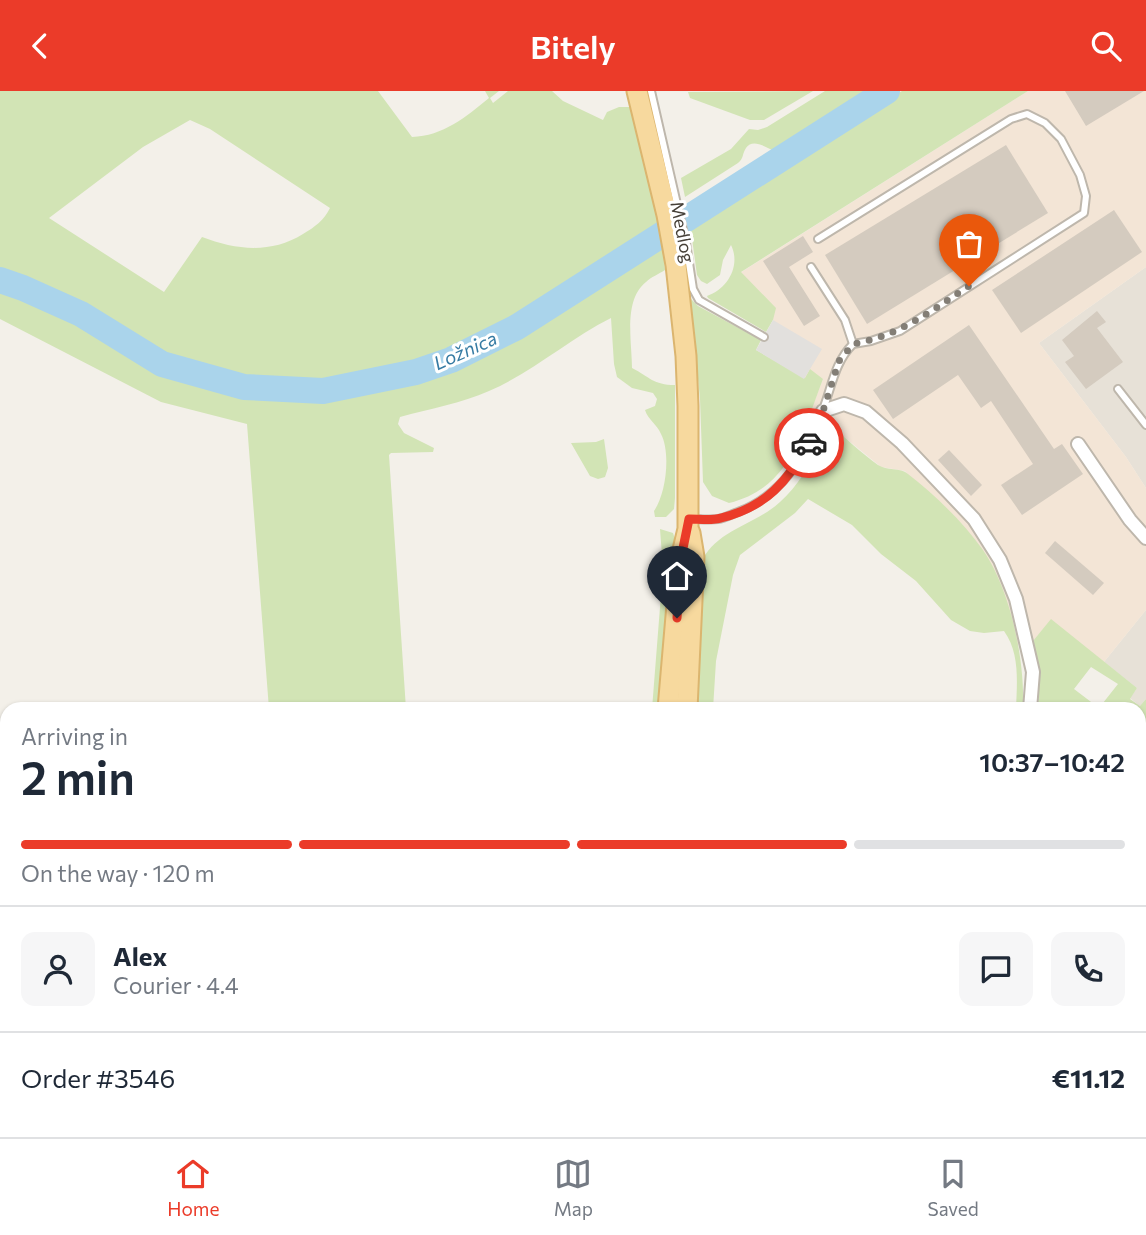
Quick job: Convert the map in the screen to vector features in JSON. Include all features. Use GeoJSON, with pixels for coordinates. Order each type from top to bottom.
{"type":"FeatureCollection","features":[{"type":"Feature","properties":{"kind":"main road"},"geometry":{"type":"LineString","coordinates":[[637,91],[656,166],[676,265],[688,393],[689,524],[695,557],[687,702]]}},
{"type":"Feature","properties":{"kind":"main road"},"geometry":{"type":"LineString","coordinates":[[669,702],[681,558],[689,524]]}},
{"type":"Feature","properties":{"kind":"street"},"geometry":{"type":"LineString","coordinates":[[823,411],[844,404],[866,412],[902,443],[974,519],[1000,560],[1016,599],[1033,672],[1031,702]]}},
{"type":"Feature","properties":{"kind":"street"},"geometry":{"type":"LineString","coordinates":[[1077,443],[1130,520],[1146,538]]}},
{"type":"Feature","properties":{"kind":"lane","name":"Medlog"},"geometry":{"type":"LineString","coordinates":[[651,91],[687,243],[693,289],[699,300],[764,337]]}},
{"type":"Feature","properties":{"kind":"lane"},"geometry":{"type":"LineString","coordinates":[[689,524],[720,519],[753,506],[778,489],[794,470],[823,411],[839,361],[853,344],[900,331],[1084,213],[1086,196],[1080,175],[1061,139],[1045,123],[1027,114],[1011,119],[818,239]]}},
{"type":"Feature","properties":{"kind":"lane"},"geometry":{"type":"LineString","coordinates":[[811,267],[845,320],[853,344]]}},
{"type":"Feature","properties":{"kind":"lane"},"geometry":{"type":"LineString","coordinates":[[1118,389],[1146,425]]}},
{"type":"Feature","properties":{"kind":"shaded area"},"geometry":{"type":"Polygon","coordinates":[[[1028,91],[1146,91],[1146,267],[1039,343],[1126,457],[1146,488],[1146,610],[1104,662],[1051,620],[1033,641],[1017,645],[1003,593],[905,471],[881,467],[811,410],[823,379],[804,379],[773,320],[740,273],[1028,91]]]}},
{"type":"Feature","properties":{"kind":"shaded area"},"geometry":{"type":"Polygon","coordinates":[[[1146,267],[1146,488],[1126,457],[1039,343],[1146,267]]]}},
{"type":"Feature","properties":{"kind":"shaded area"},"geometry":{"type":"Polygon","coordinates":[[[773,320],[822,349],[804,379],[756,350],[773,320]]]}},
{"type":"Feature","properties":{"kind":"shaded area"},"geometry":{"type":"Polygon","coordinates":[[[1146,610],[1146,699],[1143,702],[1135,702],[1130,698],[1137,688],[1104,662],[1146,610]]]}},
{"type":"Feature","properties":{"kind":"green space"},"geometry":{"type":"Polygon","coordinates":[[[0,91],[378,91],[412,137],[434,133],[454,124],[489,98],[485,91],[499,91],[490,98],[493,103],[508,91],[552,91],[563,101],[603,120],[607,112],[619,107],[631,107],[661,229],[513,324],[476,344],[432,362],[376,377],[325,381],[283,380],[239,374],[170,356],[71,300],[0,268],[0,91]],[[190,120],[143,147],[49,218],[164,292],[202,237],[240,247],[278,245],[311,229],[325,216],[330,208],[210,129],[190,120]]]}},
{"type":"Feature","properties":{"kind":"green space"},"geometry":{"type":"Polygon","coordinates":[[[813,91],[764,120],[750,120],[690,98],[688,92],[813,91]]]}},
{"type":"Feature","properties":{"kind":"green space"},"geometry":{"type":"Polygon","coordinates":[[[825,91],[875,91],[778,153],[761,145],[749,145],[738,163],[685,197],[681,178],[731,149],[749,129],[767,127],[825,91]]]}},
{"type":"Feature","properties":{"kind":"green space"},"geometry":{"type":"Polygon","coordinates":[[[902,91],[1028,91],[741,272],[776,308],[766,332],[708,298],[707,296],[721,288],[731,275],[734,253],[731,245],[723,260],[720,275],[707,284],[701,281],[697,275],[690,224],[902,91]]]}},
{"type":"Feature","properties":{"kind":"green space"},"geometry":{"type":"Polygon","coordinates":[[[663,245],[665,270],[648,280],[634,299],[630,334],[632,368],[656,382],[675,385],[674,509],[666,517],[655,517],[654,511],[662,494],[666,473],[666,452],[659,431],[645,410],[655,406],[657,399],[653,393],[632,388],[617,377],[611,318],[521,375],[489,391],[400,417],[398,424],[404,433],[434,448],[433,452],[389,455],[406,702],[268,702],[247,424],[161,402],[0,319],[0,284],[59,309],[121,348],[160,368],[199,381],[280,394],[322,395],[404,384],[481,356],[550,317],[663,245]]]}},
{"type":"Feature","properties":{"kind":"green space"},"geometry":{"type":"Polygon","coordinates":[[[690,298],[698,306],[761,340],[756,350],[805,378],[810,369],[823,379],[801,437],[781,471],[767,485],[729,503],[712,496],[703,482],[700,399],[690,298]]]}},
{"type":"Feature","properties":{"kind":"green space"},"geometry":{"type":"Polygon","coordinates":[[[829,424],[878,465],[905,472],[958,519],[983,550],[1001,585],[1014,627],[1022,669],[1023,702],[1016,702],[1015,658],[1004,631],[970,631],[951,620],[916,581],[881,554],[852,525],[808,499],[795,513],[740,555],[733,575],[716,661],[713,702],[693,702],[700,565],[715,544],[770,510],[786,496],[808,467],[829,424]]]}},
{"type":"Feature","properties":{"kind":"green space"},"geometry":{"type":"Polygon","coordinates":[[[604,439],[608,468],[605,477],[598,479],[590,476],[571,443],[604,439]]]}},
{"type":"Feature","properties":{"kind":"green space"},"geometry":{"type":"Polygon","coordinates":[[[660,529],[673,533],[675,539],[664,702],[653,702],[663,569],[660,529]]]}},
{"type":"Feature","properties":{"kind":"green space"},"geometry":{"type":"Polygon","coordinates":[[[1051,619],[1137,688],[1130,699],[1134,702],[1104,702],[1118,684],[1091,667],[1074,689],[1091,702],[1038,702],[1039,678],[1033,641],[1051,619]]]}},
{"type":"Feature","properties":{"kind":"building"},"geometry":{"type":"Polygon","coordinates":[[[1065,91],[1144,91],[1086,126],[1065,91]]]}},
{"type":"Feature","properties":{"kind":"building"},"geometry":{"type":"Polygon","coordinates":[[[1006,145],[1048,213],[867,324],[825,255],[1006,145]]]}},
{"type":"Feature","properties":{"kind":"building"},"geometry":{"type":"Polygon","coordinates":[[[1114,210],[1142,252],[1021,333],[992,290],[1114,210]]]}},
{"type":"Feature","properties":{"kind":"building"},"geometry":{"type":"Polygon","coordinates":[[[803,236],[813,252],[789,267],[820,316],[804,326],[763,261],[803,236]]]}},
{"type":"Feature","properties":{"kind":"building"},"geometry":{"type":"Polygon","coordinates":[[[1097,311],[1106,322],[1097,328],[1123,362],[1086,389],[1065,362],[1074,356],[1062,340],[1097,311]]]}},
{"type":"Feature","properties":{"kind":"building"},"geometry":{"type":"Polygon","coordinates":[[[969,325],[1054,449],[1062,444],[1083,474],[1022,515],[1001,485],[1033,464],[991,401],[981,408],[958,375],[893,419],[873,390],[969,325]]]}},
{"type":"Feature","properties":{"kind":"building"},"geometry":{"type":"Polygon","coordinates":[[[949,450],[982,485],[971,496],[938,460],[949,450]]]}},
{"type":"Feature","properties":{"kind":"building"},"geometry":{"type":"Polygon","coordinates":[[[1055,541],[1104,583],[1093,595],[1045,553],[1055,541]]]}},
{"type":"Feature","properties":{"kind":"waterway","name":"Ložnica"},"geometry":{"type":"LineString","coordinates":[[0,280],[81,314],[162,364],[244,387],[323,391],[416,372],[451,360],[517,327],[887,91]]}},
{"type":"Feature","properties":{"kind":"way so far"},"geometry":{"type":"LineString","coordinates":[[809,443],[823,411],[839,361],[853,344],[900,331],[969,286]]}},
{"type":"Feature","properties":{"kind":"route"},"geometry":{"type":"LineString","coordinates":[[677,618],[681,558],[689,519],[720,519],[753,506],[778,489],[794,470],[809,443]]}}]}
